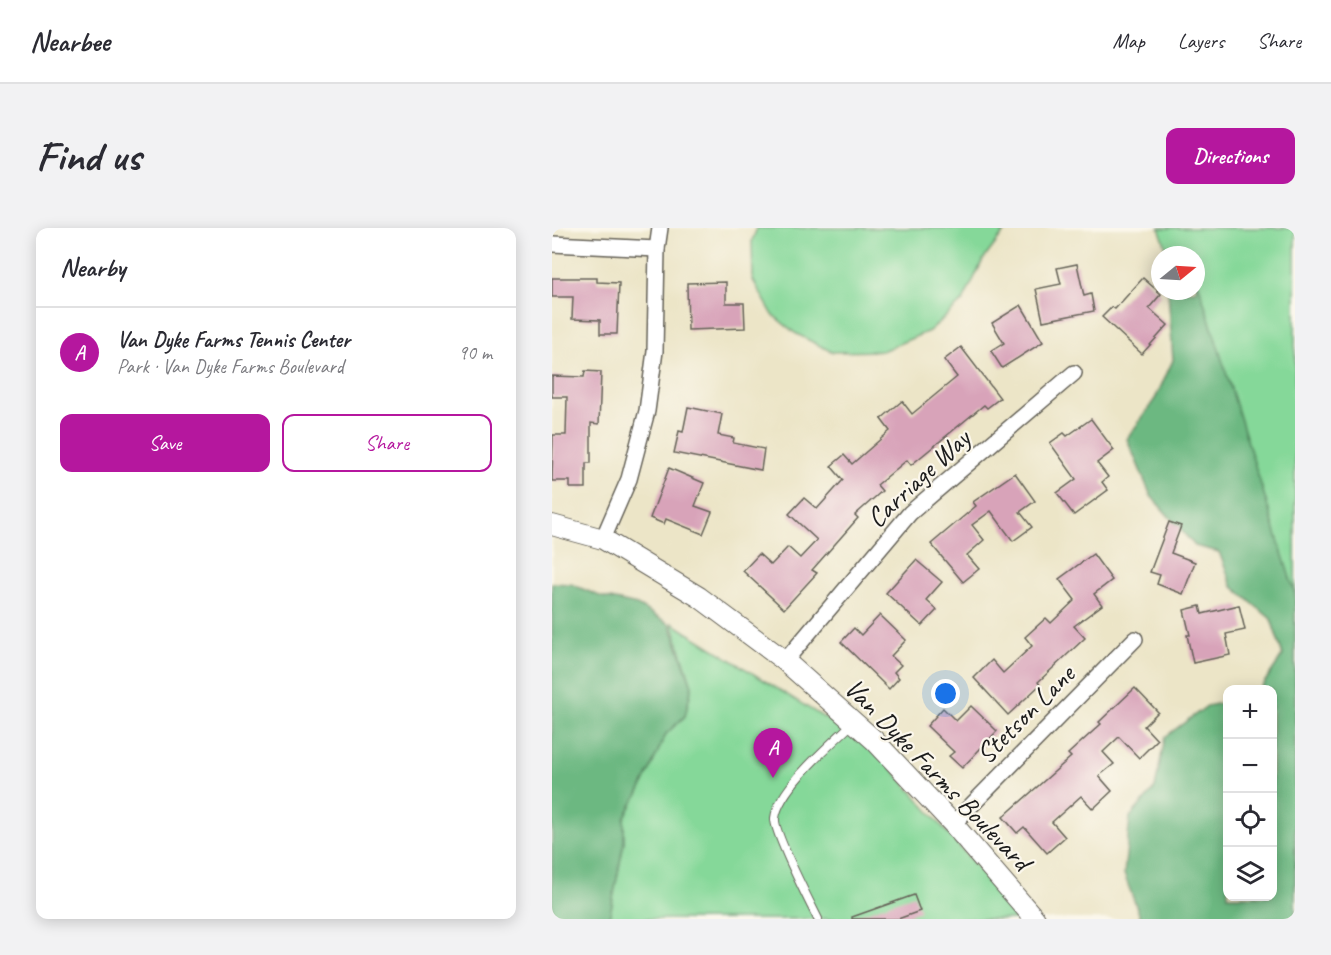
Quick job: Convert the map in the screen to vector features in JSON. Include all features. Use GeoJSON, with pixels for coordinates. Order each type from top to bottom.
{"type":"FeatureCollection","features":[{"type":"Feature","properties":{"kind":"street"},"geometry":{"type":"LineString","coordinates":[[603,539],[629,479],[647,411],[655,351],[657,249],[660,228]]}},
{"type":"Feature","properties":{"kind":"street"},"geometry":{"type":"LineString","coordinates":[[552,244],[657,249]]}},
{"type":"Feature","properties":{"kind":"street","name":"Carriage Way"},"geometry":{"type":"LineString","coordinates":[[785,661],[910,513],[1074,373]]}},
{"type":"Feature","properties":{"kind":"street","name":"Van Dyke Farms Boulevard"},"geometry":{"type":"LineString","coordinates":[[552,525],[603,539],[699,597],[785,661],[874,740],[953,824],[1035,919]]}},
{"type":"Feature","properties":{"kind":"street","name":"Stetson Lane"},"geometry":{"type":"LineString","coordinates":[[953,824],[1134,639]]}},
{"type":"Feature","properties":{"kind":"lane"},"geometry":{"type":"LineString","coordinates":[[818,919],[784,847],[775,819],[784,794],[815,759],[854,722]]}},
{"type":"Feature","properties":{"kind":"green space"},"geometry":{"type":"Polygon","coordinates":[[[757,228],[1013,228],[1005,231],[983,260],[963,301],[929,331],[882,351],[832,352],[795,333],[773,315],[753,280],[752,241],[757,228]]]}},
{"type":"Feature","properties":{"kind":"green space"},"geometry":{"type":"Polygon","coordinates":[[[1159,228],[1295,228],[1295,919],[1170,919],[1223,898],[1223,901],[1277,901],[1277,685],[1263,685],[1283,655],[1271,619],[1198,300],[1205,300],[1205,246],[1166,246],[1159,228]]]}},
{"type":"Feature","properties":{"kind":"green space"},"geometry":{"type":"Polygon","coordinates":[[[1169,300],[1203,300],[1295,594],[1295,919],[1141,919],[1124,874],[1130,817],[1155,788],[1165,737],[1207,706],[1223,703],[1223,901],[1277,901],[1277,685],[1263,685],[1283,655],[1271,619],[1232,586],[1219,552],[1195,546],[1151,496],[1127,439],[1155,399],[1173,360],[1169,300]]]}},
{"type":"Feature","properties":{"kind":"green space"},"geometry":{"type":"Polygon","coordinates":[[[552,583],[571,584],[602,597],[637,605],[670,624],[692,686],[685,716],[666,734],[641,789],[624,818],[624,842],[609,919],[552,919],[552,583]]]}},
{"type":"Feature","properties":{"kind":"green space"},"geometry":{"type":"Polygon","coordinates":[[[672,623],[876,750],[1022,919],[609,919],[624,842],[624,818],[641,789],[666,734],[685,716],[692,686],[672,623]]]}},
{"type":"Feature","properties":{"kind":"building"},"geometry":{"type":"Polygon","coordinates":[[[1077,264],[1084,296],[1091,294],[1094,311],[1043,321],[1036,289],[1061,284],[1057,268],[1077,264]]]}},
{"type":"Feature","properties":{"kind":"building"},"geometry":{"type":"Polygon","coordinates":[[[552,278],[597,278],[597,282],[619,283],[617,334],[600,334],[600,320],[572,319],[573,297],[552,297],[552,278]]]}},
{"type":"Feature","properties":{"kind":"building"},"geometry":{"type":"Polygon","coordinates":[[[1143,278],[1151,285],[1151,300],[1156,300],[1149,308],[1168,325],[1142,354],[1102,317],[1112,307],[1115,309],[1143,278]]]}},
{"type":"Feature","properties":{"kind":"building"},"geometry":{"type":"Polygon","coordinates":[[[726,282],[726,303],[744,303],[745,328],[688,330],[687,283],[726,282]]]}},
{"type":"Feature","properties":{"kind":"building"},"geometry":{"type":"Polygon","coordinates":[[[1021,305],[1043,342],[1002,368],[991,351],[1004,343],[992,323],[1021,305]]]}},
{"type":"Feature","properties":{"kind":"building"},"geometry":{"type":"Polygon","coordinates":[[[961,347],[1000,398],[987,408],[984,405],[911,465],[907,460],[877,485],[882,491],[855,515],[858,518],[812,570],[817,573],[784,609],[743,571],[759,554],[771,565],[788,547],[800,558],[817,540],[789,514],[804,498],[817,509],[843,480],[831,466],[844,455],[852,464],[890,431],[881,419],[902,401],[912,414],[957,377],[944,360],[961,347]]]}},
{"type":"Feature","properties":{"kind":"building"},"geometry":{"type":"Polygon","coordinates":[[[585,371],[601,372],[599,424],[591,423],[591,463],[586,463],[586,488],[570,488],[570,481],[552,481],[553,435],[566,435],[567,397],[552,397],[552,376],[584,377],[585,371]]]}},
{"type":"Feature","properties":{"kind":"building"},"geometry":{"type":"Polygon","coordinates":[[[688,407],[722,414],[718,435],[734,438],[733,443],[764,449],[761,470],[674,453],[679,431],[683,432],[688,407]]]}},
{"type":"Feature","properties":{"kind":"building"},"geometry":{"type":"Polygon","coordinates":[[[1091,419],[1114,450],[1097,463],[1108,477],[1102,482],[1108,490],[1074,515],[1057,493],[1076,479],[1050,443],[1064,433],[1067,436],[1091,419]]]}},
{"type":"Feature","properties":{"kind":"building"},"geometry":{"type":"Polygon","coordinates":[[[669,468],[704,483],[695,506],[712,512],[703,534],[666,519],[664,524],[650,518],[669,468]]]}},
{"type":"Feature","properties":{"kind":"building"},"geometry":{"type":"Polygon","coordinates":[[[1015,473],[1035,501],[1020,512],[1032,527],[1013,541],[991,511],[972,525],[984,540],[967,555],[979,569],[963,582],[931,544],[976,506],[973,502],[1015,473]]]}},
{"type":"Feature","properties":{"kind":"building"},"geometry":{"type":"Polygon","coordinates":[[[1169,522],[1181,526],[1171,553],[1195,562],[1183,594],[1157,584],[1160,575],[1150,572],[1169,522]]]}},
{"type":"Feature","properties":{"kind":"building"},"geometry":{"type":"Polygon","coordinates":[[[1093,554],[1112,580],[1094,594],[1102,605],[1074,626],[1085,638],[1038,682],[1040,685],[1008,715],[974,678],[992,660],[1003,673],[1032,646],[1025,637],[1046,618],[1051,623],[1075,600],[1059,579],[1093,554]]]}},
{"type":"Feature","properties":{"kind":"building"},"geometry":{"type":"Polygon","coordinates":[[[916,560],[942,582],[926,600],[937,610],[922,626],[886,593],[916,560]]]}},
{"type":"Feature","properties":{"kind":"building"},"geometry":{"type":"Polygon","coordinates":[[[1239,605],[1245,630],[1226,634],[1230,655],[1193,663],[1184,610],[1200,606],[1202,614],[1239,605]]]}},
{"type":"Feature","properties":{"kind":"building"},"geometry":{"type":"Polygon","coordinates":[[[880,615],[906,640],[891,656],[901,665],[894,672],[899,678],[889,689],[841,642],[854,628],[861,635],[880,615]]]}},
{"type":"Feature","properties":{"kind":"building"},"geometry":{"type":"Polygon","coordinates":[[[1135,688],[1158,712],[1144,726],[1157,740],[1139,758],[1119,737],[1103,752],[1114,764],[1099,776],[1112,791],[1093,809],[1081,796],[1052,822],[1065,837],[1047,853],[1024,827],[1017,833],[1003,817],[1071,757],[1068,754],[1135,688]]]}},
{"type":"Feature","properties":{"kind":"building"},"geometry":{"type":"Polygon","coordinates":[[[971,706],[997,731],[962,768],[949,756],[954,752],[927,726],[943,708],[956,721],[971,706]]]}},
{"type":"Feature","properties":{"kind":"building"},"geometry":{"type":"Polygon","coordinates":[[[914,895],[920,911],[898,919],[852,919],[852,917],[914,895]]]}},
{"type":"Feature","properties":{"kind":"place","name":"Van Dyke Farms Tennis Center"},"geometry":{"type":"Point","coordinates":[773,778]}}]}
